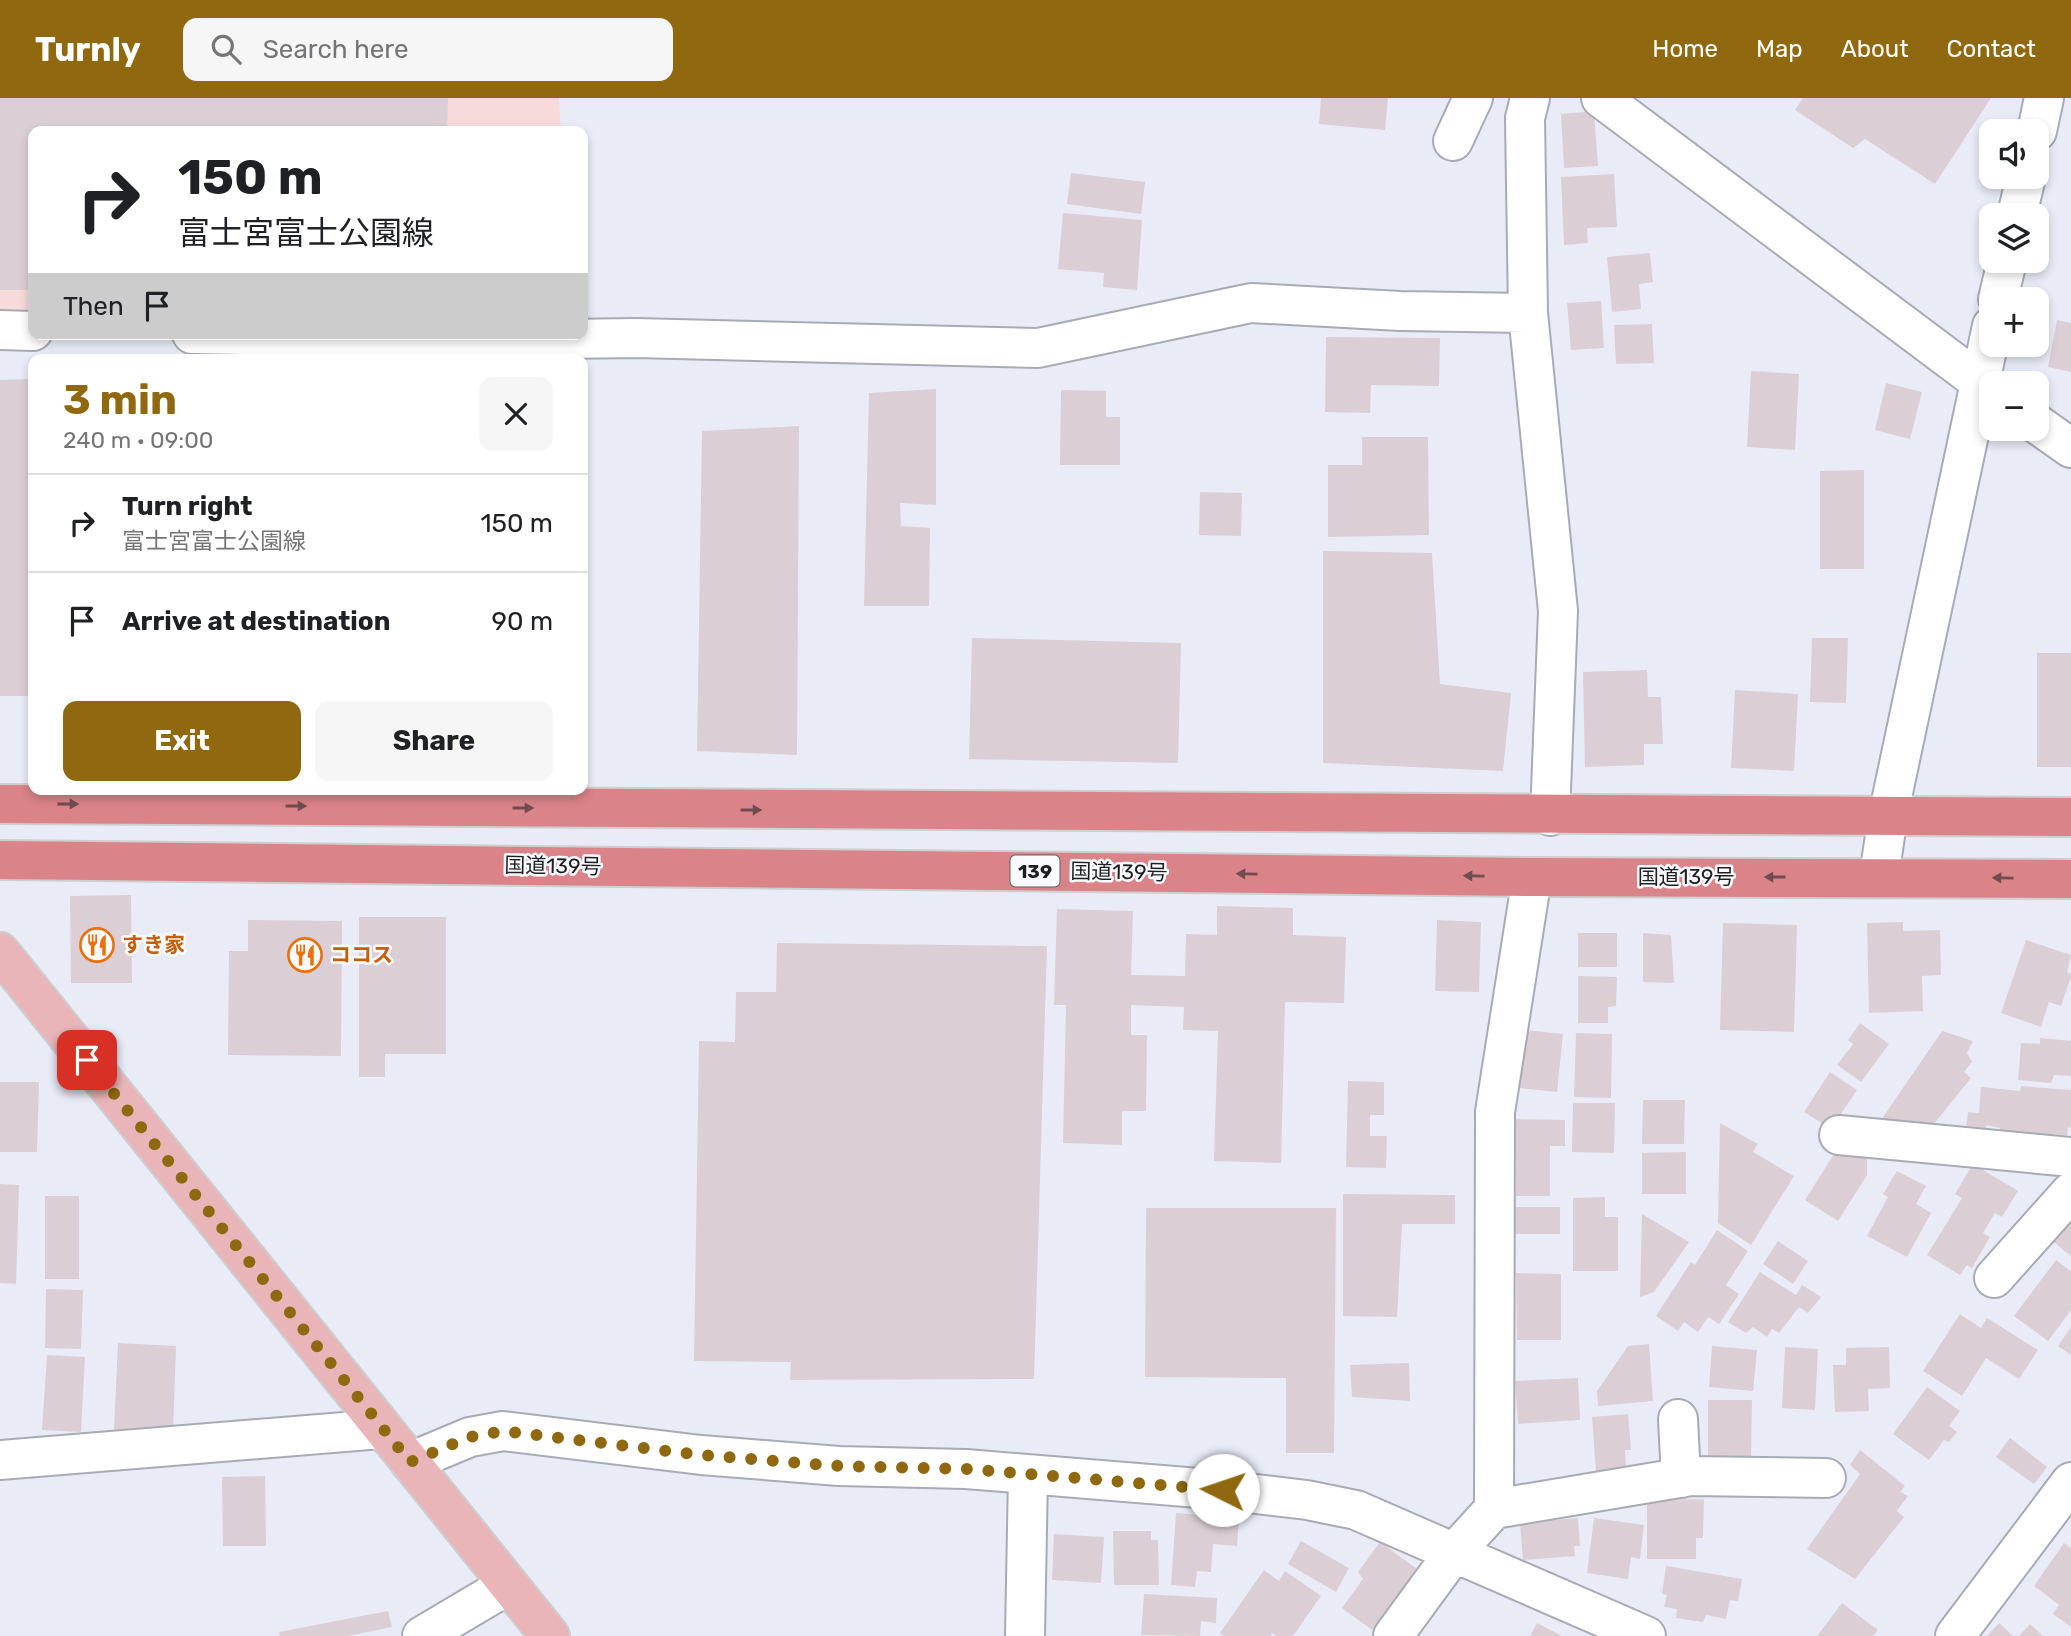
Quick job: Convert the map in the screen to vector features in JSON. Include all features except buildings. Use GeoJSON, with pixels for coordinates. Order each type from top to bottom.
{"type":"FeatureCollection","features":[{"type":"Feature","properties":{"kind":"highway"},"geometry":{"type":"LineString","coordinates":[[0,804],[1550,816],[2071,817]]}},
{"type":"Feature","properties":{"kind":"highway","name":"国道139号"},"geometry":{"type":"LineString","coordinates":[[0,860],[1532,877],[1879,876],[2071,879]]}},
{"type":"Feature","properties":{"kind":"main road"},"geometry":{"type":"LineString","coordinates":[[0,952],[550,1636]]}},
{"type":"Feature","properties":{"kind":"street"},"geometry":{"type":"LineString","coordinates":[[1452,141],[1473,98]]}},
{"type":"Feature","properties":{"kind":"street"},"geometry":{"type":"LineString","coordinates":[[1530,98],[1525,118],[1528,313],[1558,611],[1550,816]]}},
{"type":"Feature","properties":{"kind":"street"},"geometry":{"type":"LineString","coordinates":[[1601,98],[1979,382]]}},
{"type":"Feature","properties":{"kind":"street"},"geometry":{"type":"LineString","coordinates":[[2040,119],[2044,98]]}},
{"type":"Feature","properties":{"kind":"street"},"geometry":{"type":"LineString","coordinates":[[588,339],[1038,348],[1251,303],[1399,311],[1528,313]]}},
{"type":"Feature","properties":{"kind":"street"},"geometry":{"type":"LineString","coordinates":[[0,331],[28,331]]}},
{"type":"Feature","properties":{"kind":"street"},"geometry":{"type":"LineString","coordinates":[[1879,876],[1888,816],[1979,414]]}},
{"type":"Feature","properties":{"kind":"street"},"geometry":{"type":"LineString","coordinates":[[2049,433],[2071,449]]}},
{"type":"Feature","properties":{"kind":"street"},"geometry":{"type":"LineString","coordinates":[[1494,1509],[1495,1112],[1532,877]]}},
{"type":"Feature","properties":{"kind":"street"},"geometry":{"type":"LineString","coordinates":[[1839,1135],[2071,1157]]}},
{"type":"Feature","properties":{"kind":"street"},"geometry":{"type":"LineString","coordinates":[[1994,1278],[2071,1192]]}},
{"type":"Feature","properties":{"kind":"street"},"geometry":{"type":"LineString","coordinates":[[1678,1419],[1681,1478]]}},
{"type":"Feature","properties":{"kind":"street"},"geometry":{"type":"LineString","coordinates":[[0,1460],[381,1429]]}},
{"type":"Feature","properties":{"kind":"street"},"geometry":{"type":"LineString","coordinates":[[410,1462],[470,1437],[503,1431],[701,1455],[839,1466],[966,1469],[1223,1490],[1307,1500],[1356,1510],[1646,1636]]}},
{"type":"Feature","properties":{"kind":"street"},"geometry":{"type":"LineString","coordinates":[[1028,1475],[1035,1636]]}},
{"type":"Feature","properties":{"kind":"street"},"geometry":{"type":"LineString","coordinates":[[1393,1636],[1453,1554],[1494,1509],[1681,1478],[1826,1478]]}},
{"type":"Feature","properties":{"kind":"street"},"geometry":{"type":"LineString","coordinates":[[1955,1636],[2069,1491]]}},
{"type":"Feature","properties":{"kind":"street"},"geometry":{"type":"LineString","coordinates":[[422,1636],[508,1585]]}},
{"type":"Feature","properties":{"kind":"shaded area"},"geometry":{"type":"Polygon","coordinates":[[[0,98],[559,98],[561,126],[28,126],[28,329],[0,330],[0,98]]]}},
{"type":"Feature","properties":{"kind":"place","name":"すき家"},"geometry":{"type":"Point","coordinates":[97,945]}},
{"type":"Feature","properties":{"kind":"place","name":"ココス"},"geometry":{"type":"Point","coordinates":[305,955]}},
{"type":"Feature","properties":{"kind":"route"},"geometry":{"type":"LineString","coordinates":[[87,1060],[410,1462],[470,1437],[503,1431],[701,1455],[839,1466],[966,1469],[1223,1490]]}}]}
